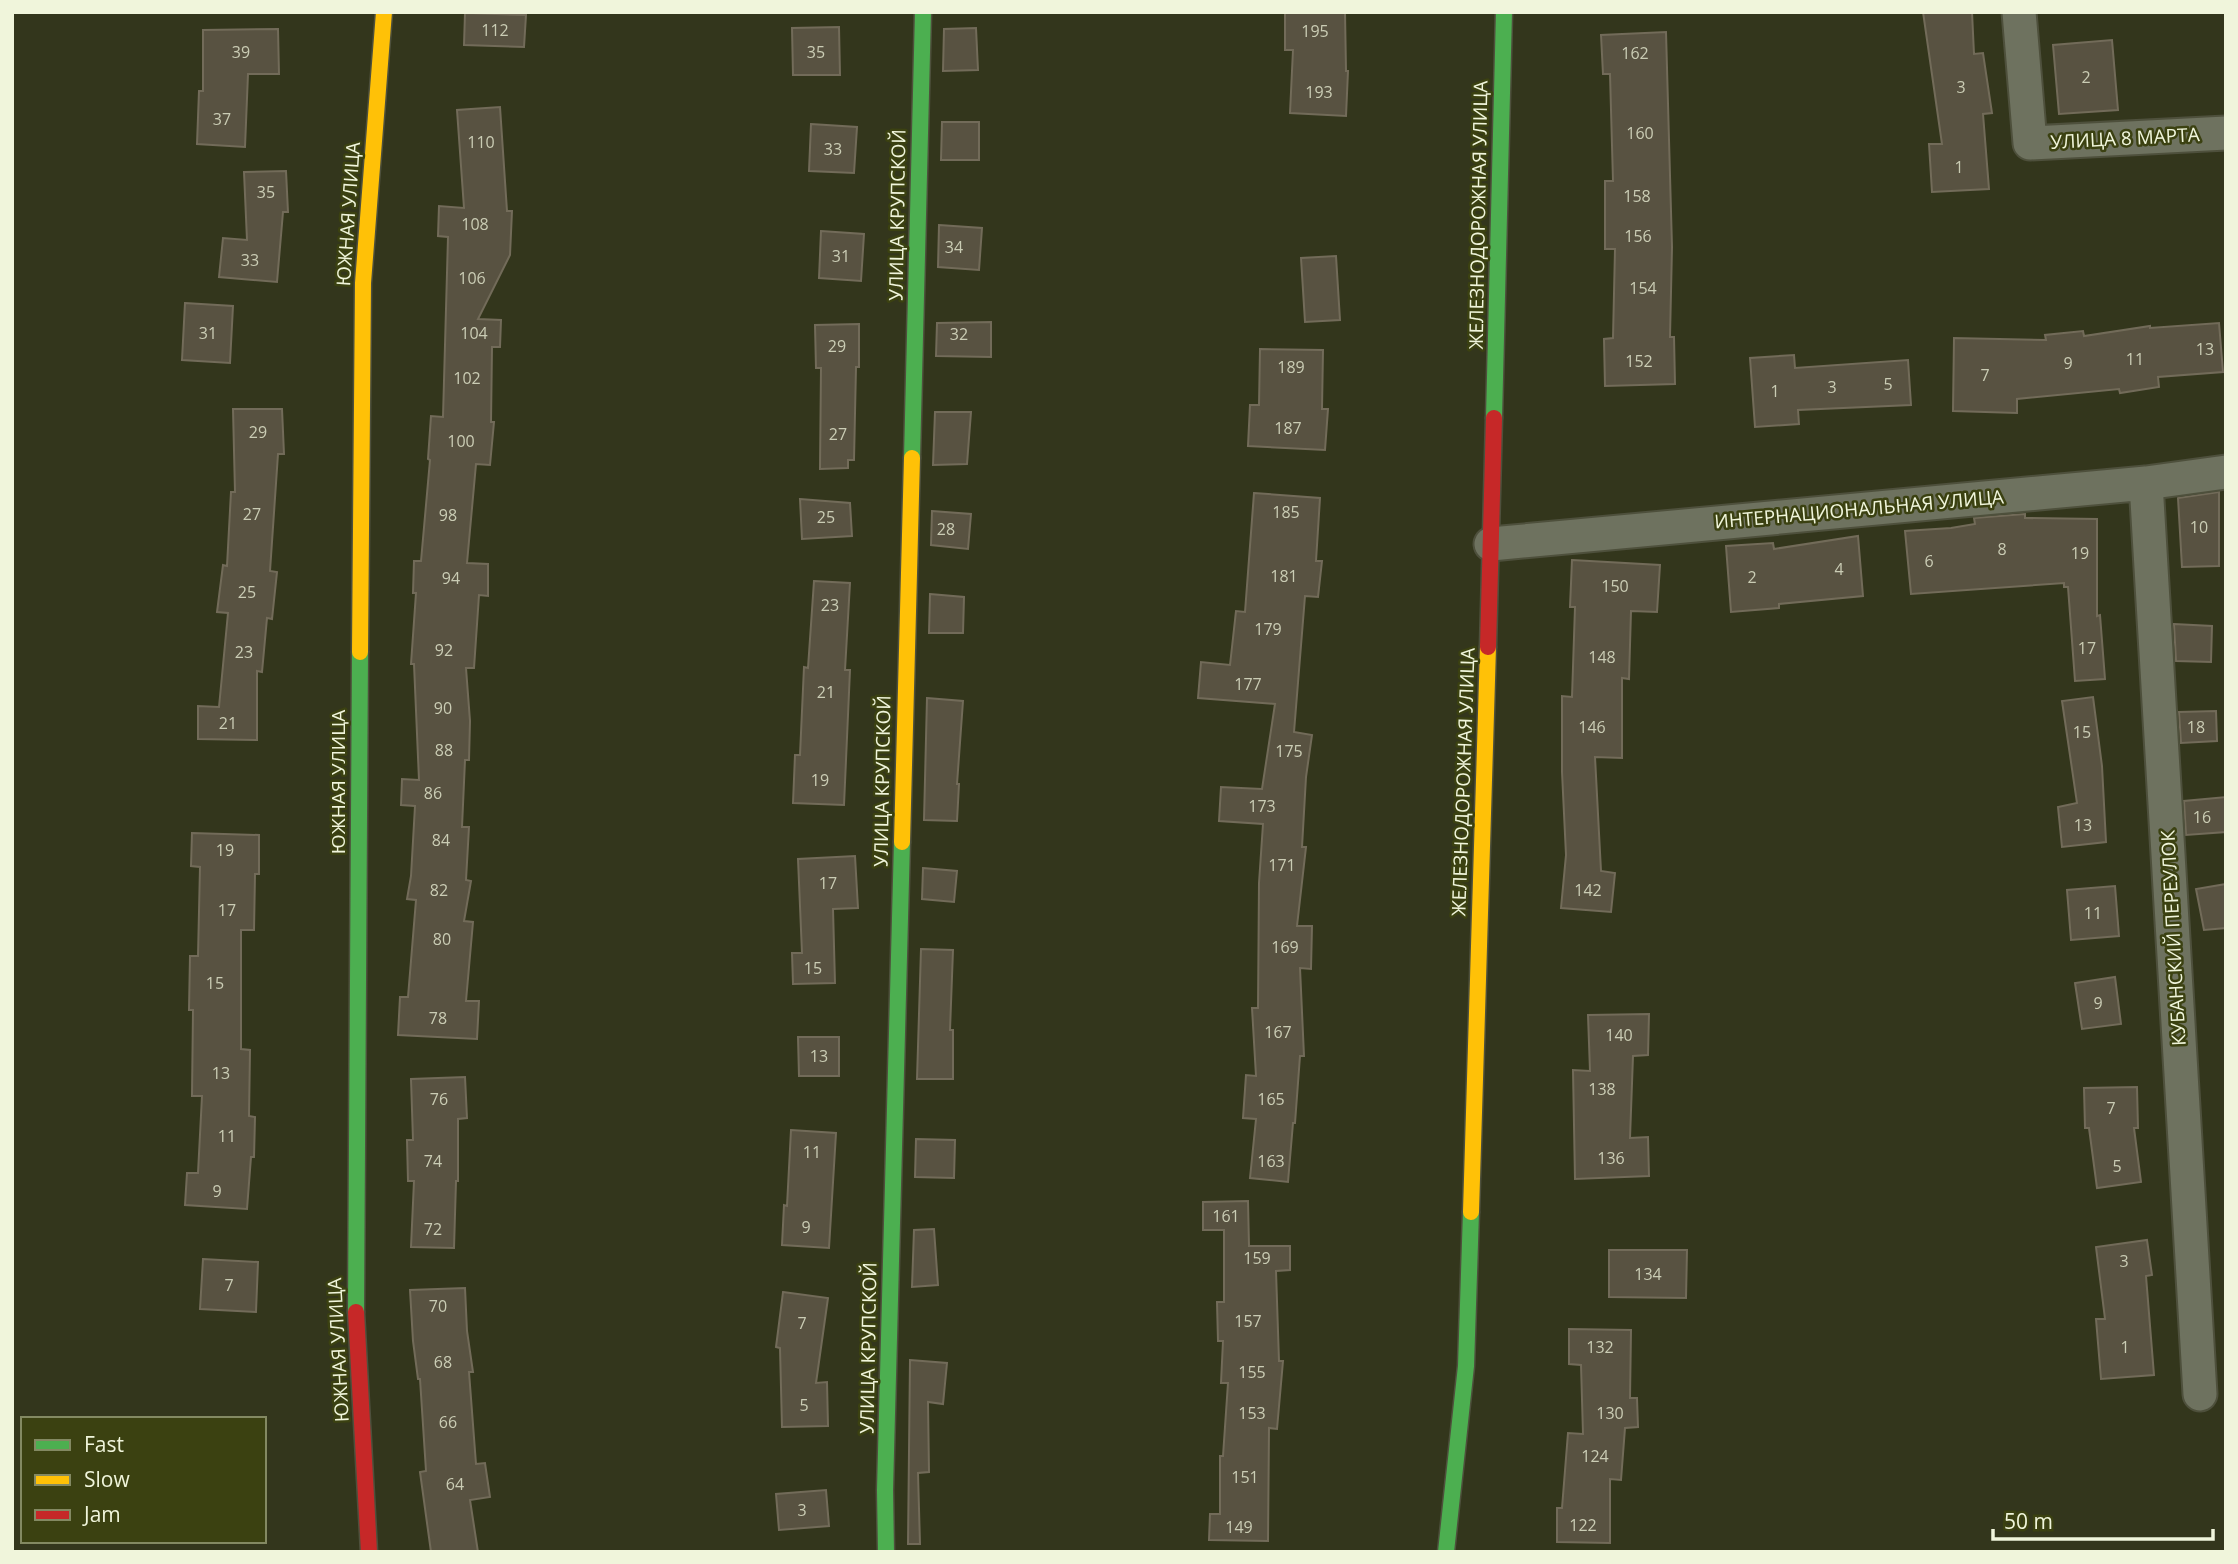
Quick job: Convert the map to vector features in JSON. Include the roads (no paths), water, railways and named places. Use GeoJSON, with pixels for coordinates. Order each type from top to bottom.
{"type":"FeatureCollection","features":[{"type":"Feature","properties":{"kind":"street","name":"ЮЖНАЯ УЛИЦА"},"geometry":{"type":"LineString","coordinates":[[369,1552],[355,1300],[363,296],[384,12]]}},
{"type":"Feature","properties":{"kind":"street","name":"УЛИЦА КРУПСКОЙ"},"geometry":{"type":"LineString","coordinates":[[886,1552],[885,1490],[923,12]]}},
{"type":"Feature","properties":{"kind":"street","name":"ЖЕЛЕЗНОДОРОЖНАЯ УЛИЦА"},"geometry":{"type":"LineString","coordinates":[[1446,1552],[1466,1366],[1492,544],[1504,12]]}},
{"type":"Feature","properties":{"kind":"street","name":"УЛИЦА 8 МАРТА"},"geometry":{"type":"LineString","coordinates":[[2019,12],[2030,143],[2226,133]]}},
{"type":"Feature","properties":{"kind":"street","name":"ИНТЕРНАЦИОНАЛЬНАЯ УЛИЦА"},"geometry":{"type":"LineString","coordinates":[[1492,544],[2146,483],[2226,472]]}},
{"type":"Feature","properties":{"kind":"street","name":"КУБАНСКИЙ ПЕРЕУЛОК"},"geometry":{"type":"LineString","coordinates":[[2146,483],[2200,1394]]}}]}
